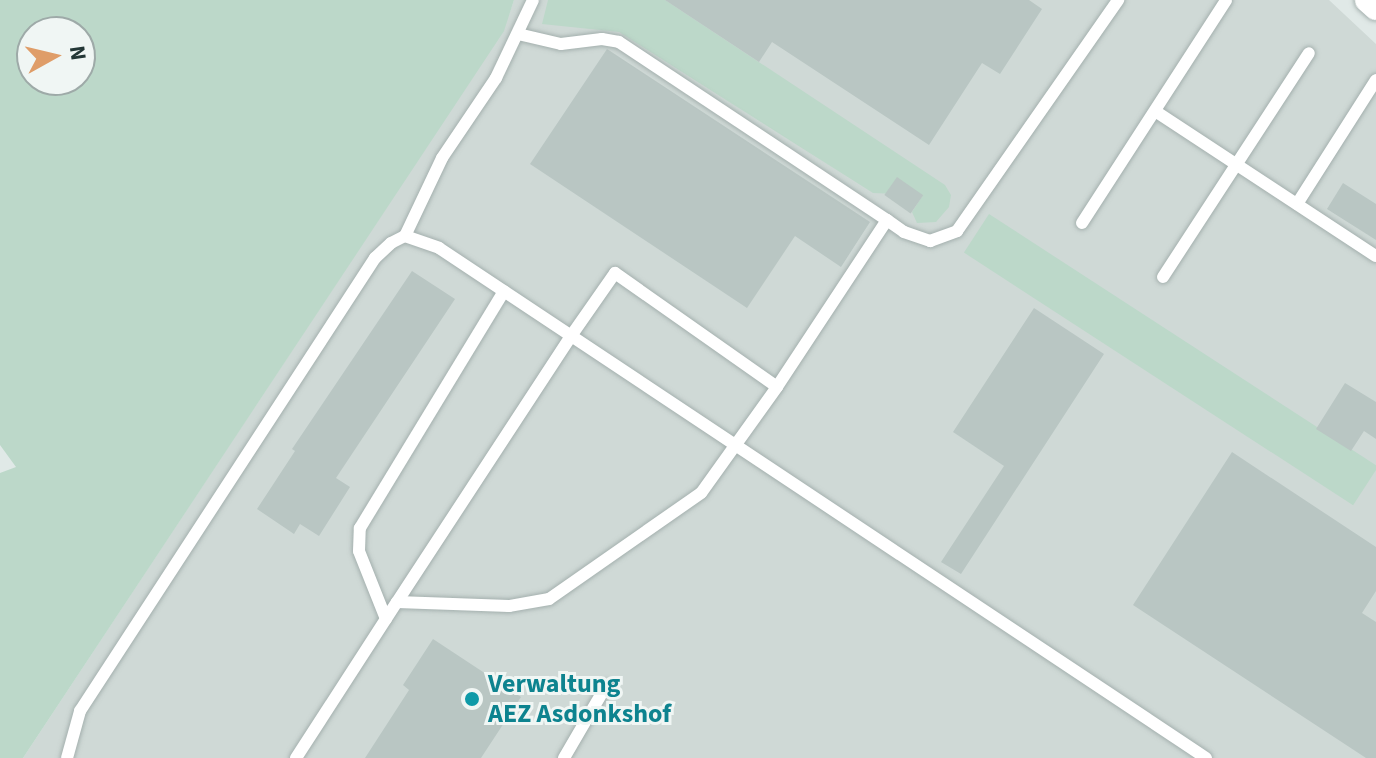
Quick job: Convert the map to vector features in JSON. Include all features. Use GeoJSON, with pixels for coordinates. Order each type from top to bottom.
{"type":"FeatureCollection","features":[{"type":"Feature","properties":{"kind":"street"},"geometry":{"type":"LineString","coordinates":[[1367,0],[1376,8]]}},
{"type":"Feature","properties":{"kind":"lane"},"geometry":{"type":"LineString","coordinates":[[67,758],[80,711],[375,258],[391,243],[405,236],[442,158],[496,78],[533,0]]}},
{"type":"Feature","properties":{"kind":"lane"},"geometry":{"type":"LineString","coordinates":[[518,34],[561,44],[602,39],[619,42],[904,232],[930,241],[957,231],[1118,0]]}},
{"type":"Feature","properties":{"kind":"lane"},"geometry":{"type":"LineString","coordinates":[[1082,223],[1226,0]]}},
{"type":"Feature","properties":{"kind":"lane"},"geometry":{"type":"LineString","coordinates":[[1163,277],[1309,53]]}},
{"type":"Feature","properties":{"kind":"lane"},"geometry":{"type":"LineString","coordinates":[[1297,204],[1376,80]]}},
{"type":"Feature","properties":{"kind":"lane"},"geometry":{"type":"LineString","coordinates":[[1155,111],[1376,256]]}},
{"type":"Feature","properties":{"kind":"lane"},"geometry":{"type":"LineString","coordinates":[[397,602],[509,606],[549,599],[686,506],[714,478],[887,220]]}},
{"type":"Feature","properties":{"kind":"lane"},"geometry":{"type":"LineString","coordinates":[[405,236],[439,248],[1206,758]]}},
{"type":"Feature","properties":{"kind":"lane"},"geometry":{"type":"LineString","coordinates":[[296,758],[615,273],[777,387]]}},
{"type":"Feature","properties":{"kind":"lane"},"geometry":{"type":"LineString","coordinates":[[386,619],[359,551],[360,528],[504,291]]}},
{"type":"Feature","properties":{"kind":"lane"},"geometry":{"type":"LineString","coordinates":[[564,758],[606,686]]}},
{"type":"Feature","properties":{"kind":"shaded area"},"geometry":{"type":"Polygon","coordinates":[[[514,0],[1329,0],[1376,44],[1376,758],[23,758],[503,31],[514,0]]]}},
{"type":"Feature","properties":{"kind":"green space"},"geometry":{"type":"Polygon","coordinates":[[[0,0],[514,0],[504,31],[23,758],[0,758],[0,473],[16,467],[0,445],[0,0]]]}},
{"type":"Feature","properties":{"kind":"green space"},"geometry":{"type":"Polygon","coordinates":[[[548,0],[665,0],[945,185],[951,195],[949,207],[936,222],[917,223],[912,212],[923,195],[873,193],[619,32],[542,24],[548,0]]]}},
{"type":"Feature","properties":{"kind":"green space"},"geometry":{"type":"Polygon","coordinates":[[[989,214],[1376,465],[1353,505],[964,253],[989,214]]]}},
{"type":"Feature","properties":{"kind":"building"},"geometry":{"type":"Polygon","coordinates":[[[665,0],[1029,0],[1042,9],[1000,74],[982,63],[929,145],[772,42],[759,62],[665,0]]]}},
{"type":"Feature","properties":{"kind":"building"},"geometry":{"type":"Polygon","coordinates":[[[607,49],[870,222],[841,267],[795,236],[747,308],[530,164],[607,49]]]}},
{"type":"Feature","properties":{"kind":"building"},"geometry":{"type":"Polygon","coordinates":[[[897,177],[923,195],[911,213],[884,195],[897,177]]]}},
{"type":"Feature","properties":{"kind":"building"},"geometry":{"type":"Polygon","coordinates":[[[1343,183],[1376,204],[1376,240],[1327,209],[1343,183]]]}},
{"type":"Feature","properties":{"kind":"building"},"geometry":{"type":"Polygon","coordinates":[[[412,271],[455,299],[336,478],[350,487],[319,536],[300,524],[294,534],[257,509],[295,451],[292,449],[412,271]]]}},
{"type":"Feature","properties":{"kind":"building"},"geometry":{"type":"Polygon","coordinates":[[[1034,308],[1104,354],[961,574],[941,562],[1004,466],[953,432],[1034,308]]]}},
{"type":"Feature","properties":{"kind":"building"},"geometry":{"type":"Polygon","coordinates":[[[1345,383],[1376,402],[1376,439],[1364,431],[1351,451],[1316,429],[1345,383]]]}},
{"type":"Feature","properties":{"kind":"building"},"geometry":{"type":"Polygon","coordinates":[[[1232,452],[1376,547],[1376,591],[1362,613],[1376,622],[1376,758],[1366,758],[1133,605],[1232,452]]]}},
{"type":"Feature","properties":{"kind":"building","name":"Verwaltung AEZ Asdonkshof"},"geometry":{"type":"Polygon","coordinates":[[[433,639],[521,697],[481,758],[365,758],[409,690],[403,685],[433,639]]]}},
{"type":"Feature","properties":{"kind":"place","name":"Verwaltung AEZ Asdonkshof"},"geometry":{"type":"Point","coordinates":[472,699]}}]}
